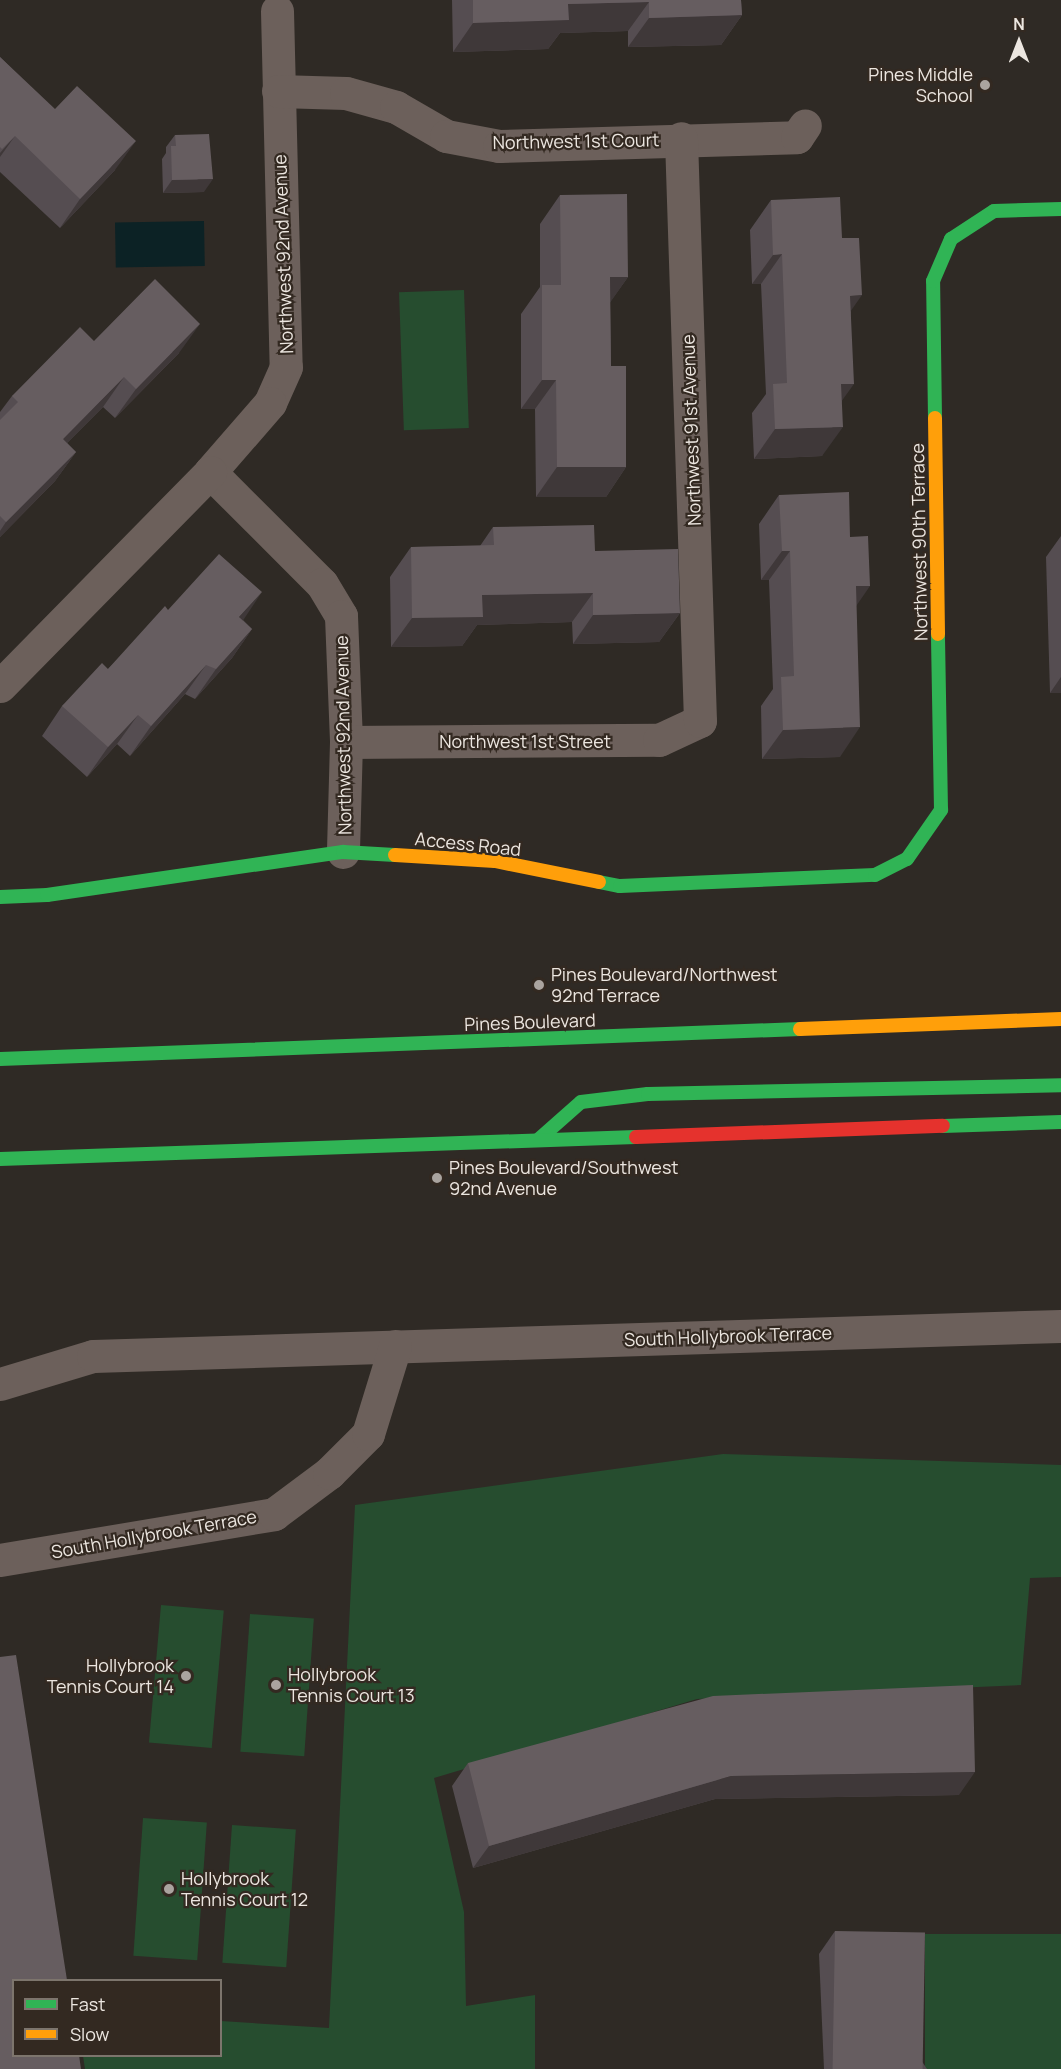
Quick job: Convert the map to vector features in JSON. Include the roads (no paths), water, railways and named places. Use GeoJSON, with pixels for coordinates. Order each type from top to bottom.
{"type":"FeatureCollection","features":[{"type":"Feature","properties":{"kind":"main road","name":"Northwest 90th Terrace"},"geometry":{"type":"LineString","coordinates":[[922,842],[941,810],[933,281],[951,239],[994,211],[1061,209]]}},
{"type":"Feature","properties":{"kind":"main road","name":"Access Road"},"geometry":{"type":"LineString","coordinates":[[0,897],[47,895],[233,865],[344,852],[495,861],[620,886],[875,875],[907,859],[922,842]]}},
{"type":"Feature","properties":{"kind":"main road","name":"Pines Boulevard"},"geometry":{"type":"LineString","coordinates":[[0,1059],[1061,1019]]}},
{"type":"Feature","properties":{"kind":"main road"},"geometry":{"type":"LineString","coordinates":[[538,1140],[581,1102],[648,1094],[1061,1085]]}},
{"type":"Feature","properties":{"kind":"main road"},"geometry":{"type":"LineString","coordinates":[[0,1160],[1061,1122]]}},
{"type":"Feature","properties":{"kind":"street","name":"Northwest 92nd Avenue"},"geometry":{"type":"LineString","coordinates":[[277,11],[286,367],[270,403],[210,472],[322,584],[341,616],[346,742],[344,852]]}},
{"type":"Feature","properties":{"kind":"street","name":"Northwest 1st Court"},"geometry":{"type":"LineString","coordinates":[[278,91],[346,93],[396,107],[446,136],[499,146],[681,138],[797,137],[805,125]]}},
{"type":"Feature","properties":{"kind":"street","name":"Northwest 91st Avenue"},"geometry":{"type":"LineString","coordinates":[[681,138],[700,721]]}},
{"type":"Feature","properties":{"kind":"street"},"geometry":{"type":"LineString","coordinates":[[0,686],[210,472]]}},
{"type":"Feature","properties":{"kind":"street","name":"Northwest 1st Street"},"geometry":{"type":"LineString","coordinates":[[346,742],[659,740],[700,721]]}},
{"type":"Feature","properties":{"kind":"street","name":"South Hollybrook Terrace"},"geometry":{"type":"LineString","coordinates":[[0,1384],[93,1356],[1061,1326]]}},
{"type":"Feature","properties":{"kind":"street","name":"South Hollybrook Terrace"},"geometry":{"type":"LineString","coordinates":[[0,1560],[274,1514],[329,1473],[368,1434],[395,1346]]}},
{"type":"Feature","properties":{"kind":"water"},"geometry":{"type":"Polygon","coordinates":[[[204,221],[205,266],[116,268],[115,223],[204,221]]]}},
{"type":"Feature","properties":{"kind":"place","name":"Pines Middle School"},"geometry":{"type":"Point","coordinates":[985,85]}},
{"type":"Feature","properties":{"kind":"place","name":"Pines Boulevard/Northwest 92nd Terrace"},"geometry":{"type":"Point","coordinates":[539,985]}},
{"type":"Feature","properties":{"kind":"place","name":"Pines Boulevard/Southwest 92nd Avenue"},"geometry":{"type":"Point","coordinates":[437,1178]}},
{"type":"Feature","properties":{"kind":"place","name":"Hollybrook Tennis Court 14"},"geometry":{"type":"Point","coordinates":[186,1676]}},
{"type":"Feature","properties":{"kind":"place","name":"Hollybrook Tennis Court 13"},"geometry":{"type":"Point","coordinates":[276,1685]}},
{"type":"Feature","properties":{"kind":"place","name":"Hollybrook Tennis Court 12"},"geometry":{"type":"Point","coordinates":[169,1889]}}]}
